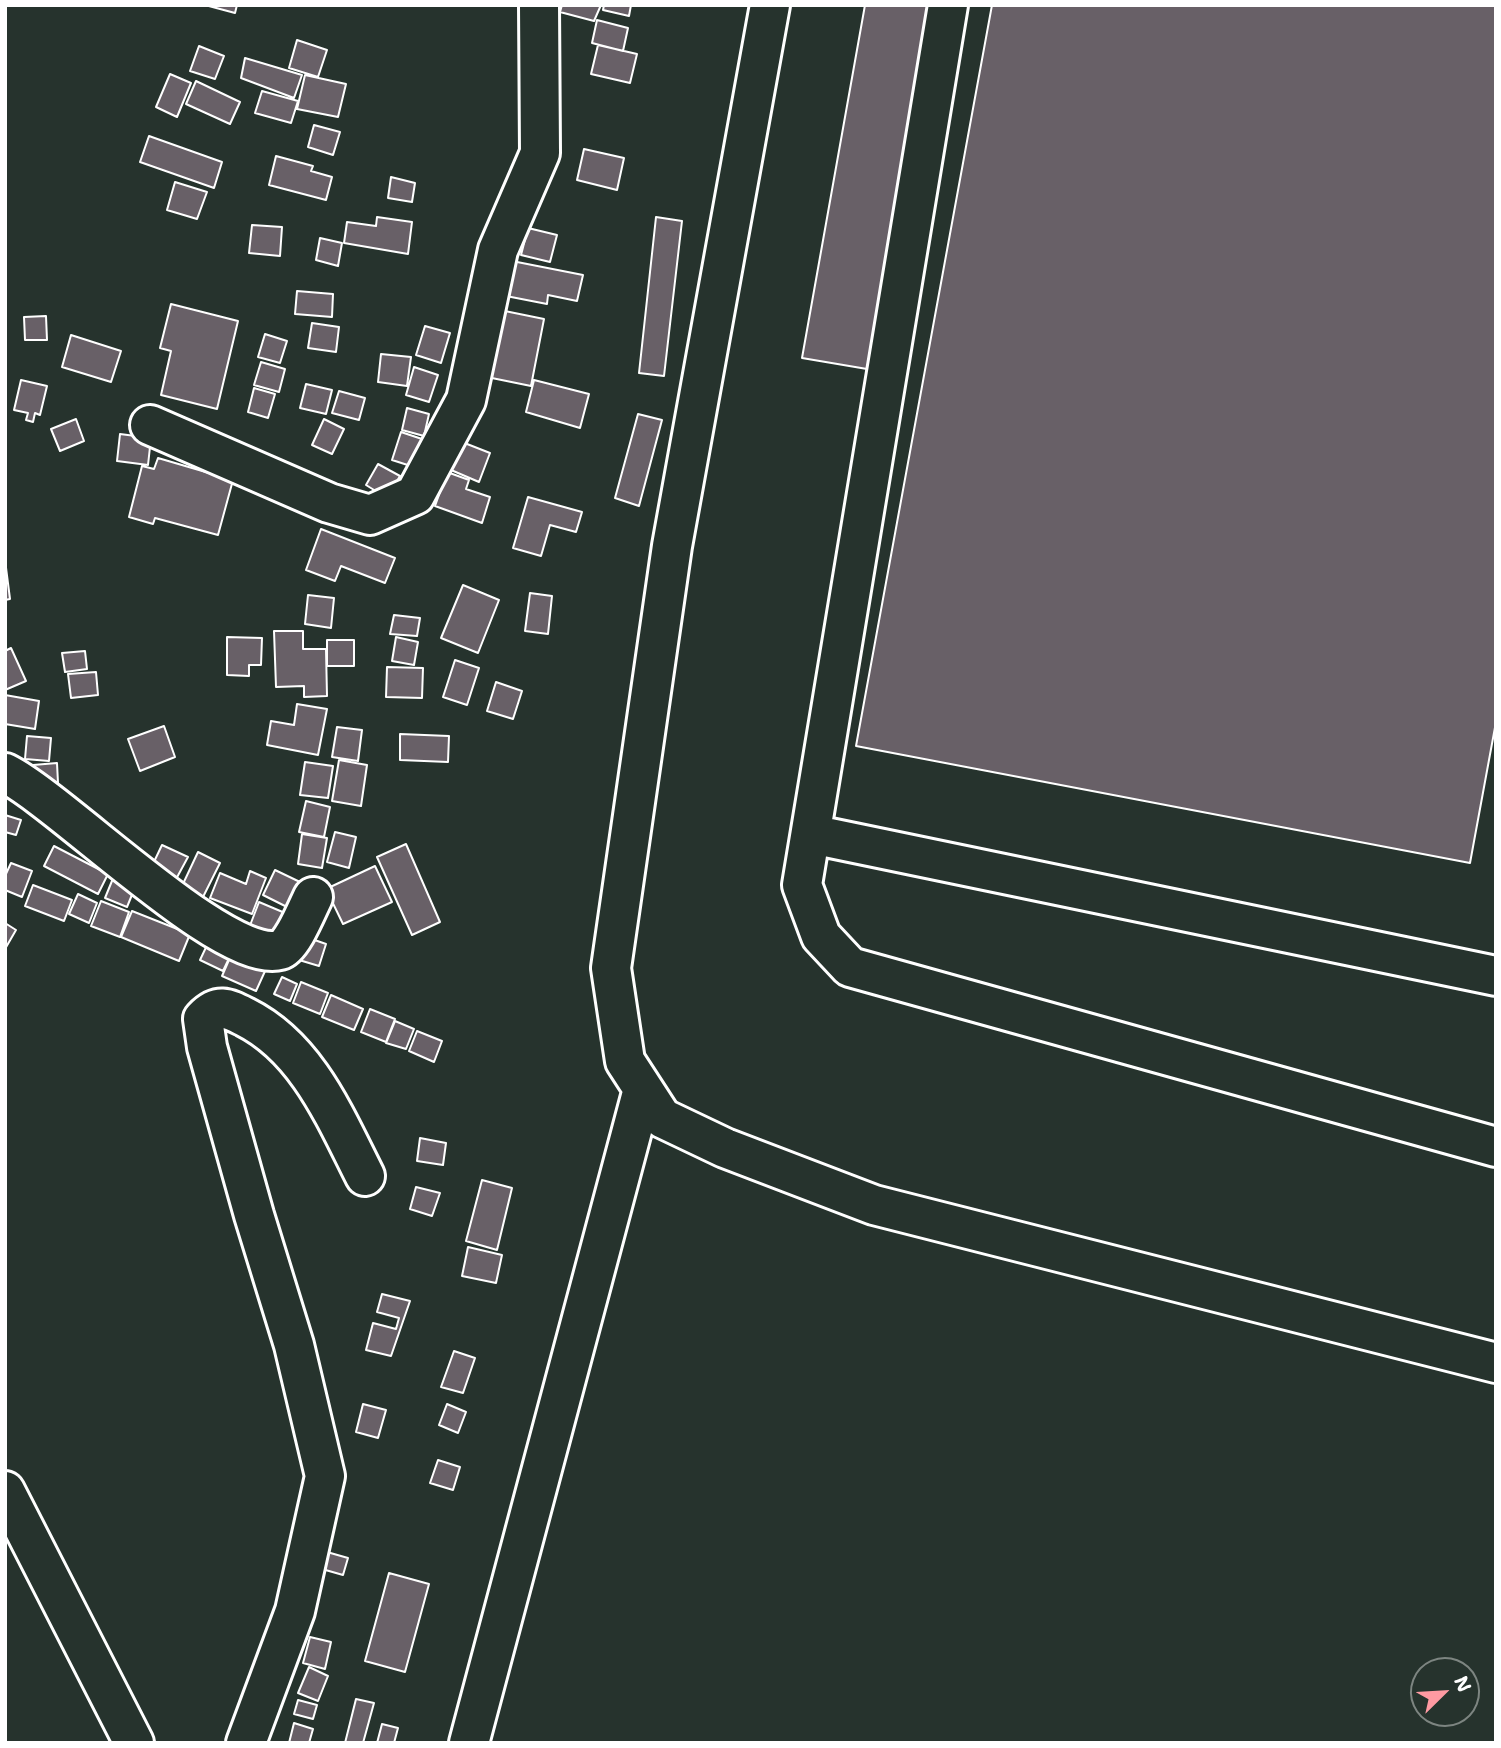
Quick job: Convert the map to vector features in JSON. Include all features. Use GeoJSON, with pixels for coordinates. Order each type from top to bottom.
{"type":"FeatureCollection","features":[{"type":"Feature","properties":{"kind":"street"},"geometry":{"type":"LineString","coordinates":[[150,425],[329,503],[370,515],[415,495],[466,401],[498,250],[540,153],[539,5]]}},
{"type":"Feature","properties":{"kind":"street"},"geometry":{"type":"LineString","coordinates":[[770,5],[672,546],[611,968],[625,1062],[662,1118],[724,1148],[874,1205],[1496,1363]]}},
{"type":"Feature","properties":{"kind":"street"},"geometry":{"type":"LineString","coordinates":[[948,5],[802,885],[821,936],[850,967],[1496,1147]]}},
{"type":"Feature","properties":{"kind":"street"},"geometry":{"type":"LineString","coordinates":[[5,773],[201,923],[258,949],[278,951],[288,947],[313,897]]}},
{"type":"Feature","properties":{"kind":"street"},"geometry":{"type":"LineString","coordinates":[[811,834],[1496,976]]}},
{"type":"Feature","properties":{"kind":"street"},"geometry":{"type":"LineString","coordinates":[[246,1743],[295,1611],[325,1476],[295,1345],[254,1215],[207,1047],[203,1019],[212,1009],[225,1007],[267,1028],[296,1057],[324,1096],[365,1176]]}},
{"type":"Feature","properties":{"kind":"street"},"geometry":{"type":"LineString","coordinates":[[469,1743],[643,1089]]}},
{"type":"Feature","properties":{"kind":"street"},"geometry":{"type":"LineString","coordinates":[[5,1491],[134,1743]]}},
{"type":"Feature","properties":{"kind":"building"},"geometry":{"type":"Polygon","coordinates":[[[205,5],[237,5],[235,13],[205,5]]]}},
{"type":"Feature","properties":{"kind":"building"},"geometry":{"type":"Polygon","coordinates":[[[562,5],[601,5],[594,21],[560,12],[562,5]]]}},
{"type":"Feature","properties":{"kind":"building"},"geometry":{"type":"Polygon","coordinates":[[[604,5],[631,5],[629,16],[603,10],[604,5]]]}},
{"type":"Feature","properties":{"kind":"building"},"geometry":{"type":"Polygon","coordinates":[[[865,5],[932,5],[867,369],[802,358],[865,5]]]}},
{"type":"Feature","properties":{"kind":"building"},"geometry":{"type":"Polygon","coordinates":[[[992,5],[1496,5],[1496,722],[1470,863],[856,746],[992,5]]]}},
{"type":"Feature","properties":{"kind":"building"},"geometry":{"type":"Polygon","coordinates":[[[597,20],[628,28],[623,51],[592,43],[597,20]]]}},
{"type":"Feature","properties":{"kind":"building"},"geometry":{"type":"Polygon","coordinates":[[[297,40],[327,50],[318,77],[289,68],[297,40]]]}},
{"type":"Feature","properties":{"kind":"building"},"geometry":{"type":"Polygon","coordinates":[[[598,45],[637,54],[630,83],[591,74],[598,45]]]}},
{"type":"Feature","properties":{"kind":"building"},"geometry":{"type":"Polygon","coordinates":[[[199,46],[224,56],[215,79],[190,71],[199,46]]]}},
{"type":"Feature","properties":{"kind":"building"},"geometry":{"type":"Polygon","coordinates":[[[245,58],[302,75],[294,98],[241,78],[245,58]]]}},
{"type":"Feature","properties":{"kind":"building"},"geometry":{"type":"Polygon","coordinates":[[[170,74],[191,83],[177,117],[156,107],[170,74]]]}},
{"type":"Feature","properties":{"kind":"building"},"geometry":{"type":"Polygon","coordinates":[[[305,75],[346,84],[338,117],[297,109],[305,75]]]}},
{"type":"Feature","properties":{"kind":"building"},"geometry":{"type":"Polygon","coordinates":[[[196,81],[240,102],[230,124],[186,104],[196,81]]]}},
{"type":"Feature","properties":{"kind":"building"},"geometry":{"type":"Polygon","coordinates":[[[262,91],[298,101],[291,123],[255,113],[262,91]]]}},
{"type":"Feature","properties":{"kind":"building"},"geometry":{"type":"Polygon","coordinates":[[[314,125],[340,132],[333,155],[308,147],[314,125]]]}},
{"type":"Feature","properties":{"kind":"building"},"geometry":{"type":"Polygon","coordinates":[[[149,136],[222,162],[214,188],[140,162],[149,136]]]}},
{"type":"Feature","properties":{"kind":"building"},"geometry":{"type":"Polygon","coordinates":[[[584,149],[624,158],[617,190],[577,180],[584,149]]]}},
{"type":"Feature","properties":{"kind":"building"},"geometry":{"type":"Polygon","coordinates":[[[276,156],[313,166],[311,171],[332,177],[326,200],[269,185],[276,156]]]}},
{"type":"Feature","properties":{"kind":"building"},"geometry":{"type":"Polygon","coordinates":[[[391,177],[415,183],[412,202],[388,198],[391,177]]]}},
{"type":"Feature","properties":{"kind":"building"},"geometry":{"type":"Polygon","coordinates":[[[175,182],[207,192],[197,219],[167,210],[175,182]]]}},
{"type":"Feature","properties":{"kind":"building"},"geometry":{"type":"Polygon","coordinates":[[[377,217],[412,222],[408,254],[344,243],[347,222],[376,226],[377,217]]]}},
{"type":"Feature","properties":{"kind":"building"},"geometry":{"type":"Polygon","coordinates":[[[656,217],[682,221],[664,376],[639,373],[656,217]]]}},
{"type":"Feature","properties":{"kind":"building"},"geometry":{"type":"Polygon","coordinates":[[[252,225],[282,227],[280,256],[249,253],[252,225]]]}},
{"type":"Feature","properties":{"kind":"building"},"geometry":{"type":"Polygon","coordinates":[[[528,228],[557,235],[550,262],[521,255],[528,228]]]}},
{"type":"Feature","properties":{"kind":"building"},"geometry":{"type":"Polygon","coordinates":[[[320,238],[342,243],[338,266],[316,260],[320,238]]]}},
{"type":"Feature","properties":{"kind":"building"},"geometry":{"type":"Polygon","coordinates":[[[512,261],[583,275],[577,301],[548,295],[547,304],[506,296],[512,261]]]}},
{"type":"Feature","properties":{"kind":"building"},"geometry":{"type":"Polygon","coordinates":[[[297,291],[333,294],[332,317],[295,314],[297,291]]]}},
{"type":"Feature","properties":{"kind":"building"},"geometry":{"type":"Polygon","coordinates":[[[171,304],[238,321],[217,409],[161,395],[171,351],[160,348],[171,304]]]}},
{"type":"Feature","properties":{"kind":"building"},"geometry":{"type":"Polygon","coordinates":[[[495,309],[544,319],[531,386],[482,376],[495,309]]]}},
{"type":"Feature","properties":{"kind":"building"},"geometry":{"type":"Polygon","coordinates":[[[46,316],[47,340],[25,340],[24,317],[46,316]]]}},
{"type":"Feature","properties":{"kind":"building"},"geometry":{"type":"Polygon","coordinates":[[[312,323],[339,327],[336,352],[308,348],[312,323]]]}},
{"type":"Feature","properties":{"kind":"building"},"geometry":{"type":"Polygon","coordinates":[[[425,326],[450,333],[441,363],[416,355],[425,326]]]}},
{"type":"Feature","properties":{"kind":"building"},"geometry":{"type":"Polygon","coordinates":[[[265,334],[287,341],[280,363],[258,357],[265,334]]]}},
{"type":"Feature","properties":{"kind":"building"},"geometry":{"type":"Polygon","coordinates":[[[71,335],[121,351],[111,382],[62,367],[71,335]]]}},
{"type":"Feature","properties":{"kind":"building"},"geometry":{"type":"Polygon","coordinates":[[[381,354],[411,357],[407,386],[378,382],[381,354]]]}},
{"type":"Feature","properties":{"kind":"building"},"geometry":{"type":"Polygon","coordinates":[[[261,362],[285,369],[279,392],[254,385],[261,362]]]}},
{"type":"Feature","properties":{"kind":"building"},"geometry":{"type":"Polygon","coordinates":[[[414,367],[438,375],[429,402],[406,395],[414,367]]]}},
{"type":"Feature","properties":{"kind":"building"},"geometry":{"type":"Polygon","coordinates":[[[21,380],[47,386],[40,415],[35,413],[33,422],[26,420],[28,413],[14,410],[21,380]]]}},
{"type":"Feature","properties":{"kind":"building"},"geometry":{"type":"Polygon","coordinates":[[[534,380],[589,394],[580,428],[526,412],[534,380]]]}},
{"type":"Feature","properties":{"kind":"building"},"geometry":{"type":"Polygon","coordinates":[[[306,384],[332,390],[326,414],[300,408],[306,384]]]}},
{"type":"Feature","properties":{"kind":"building"},"geometry":{"type":"Polygon","coordinates":[[[254,388],[275,394],[268,418],[248,412],[254,388]]]}},
{"type":"Feature","properties":{"kind":"building"},"geometry":{"type":"Polygon","coordinates":[[[339,391],[365,398],[359,420],[332,413],[339,391]]]}},
{"type":"Feature","properties":{"kind":"building"},"geometry":{"type":"Polygon","coordinates":[[[407,408],[429,414],[424,436],[402,430],[407,408]]]}},
{"type":"Feature","properties":{"kind":"building"},"geometry":{"type":"Polygon","coordinates":[[[638,414],[662,420],[639,506],[615,498],[638,414]]]}},
{"type":"Feature","properties":{"kind":"building"},"geometry":{"type":"Polygon","coordinates":[[[76,419],[84,441],[60,451],[51,429],[76,419]]]}},
{"type":"Feature","properties":{"kind":"building"},"geometry":{"type":"Polygon","coordinates":[[[324,419],[344,429],[332,454],[312,445],[324,419]]]}},
{"type":"Feature","properties":{"kind":"building"},"geometry":{"type":"Polygon","coordinates":[[[401,432],[422,439],[414,467],[392,460],[401,432]]]}},
{"type":"Feature","properties":{"kind":"building"},"geometry":{"type":"Polygon","coordinates":[[[120,434],[151,438],[148,465],[117,461],[120,434]]]}},
{"type":"Feature","properties":{"kind":"building"},"geometry":{"type":"Polygon","coordinates":[[[462,442],[490,453],[479,482],[451,470],[462,442]]]}},
{"type":"Feature","properties":{"kind":"building"},"geometry":{"type":"Polygon","coordinates":[[[158,458],[233,480],[218,535],[155,518],[153,524],[129,517],[142,466],[154,469],[158,458]]]}},
{"type":"Feature","properties":{"kind":"building"},"geometry":{"type":"Polygon","coordinates":[[[378,464],[400,476],[387,498],[366,485],[378,464]]]}},
{"type":"Feature","properties":{"kind":"building"},"geometry":{"type":"Polygon","coordinates":[[[447,472],[469,480],[466,489],[490,497],[482,523],[435,506],[447,472]]]}},
{"type":"Feature","properties":{"kind":"building"},"geometry":{"type":"Polygon","coordinates":[[[528,497],[582,512],[576,532],[550,525],[541,556],[513,548],[528,497]]]}},
{"type":"Feature","properties":{"kind":"building"},"geometry":{"type":"Polygon","coordinates":[[[321,529],[395,558],[385,583],[341,566],[335,581],[306,570],[321,529]]]}},
{"type":"Feature","properties":{"kind":"building"},"geometry":{"type":"Polygon","coordinates":[[[5,560],[10,599],[5,600],[5,560]]]}},
{"type":"Feature","properties":{"kind":"building"},"geometry":{"type":"Polygon","coordinates":[[[463,585],[499,600],[478,653],[441,638],[463,585]]]}},
{"type":"Feature","properties":{"kind":"building"},"geometry":{"type":"Polygon","coordinates":[[[530,593],[552,596],[548,634],[525,631],[530,593]]]}},
{"type":"Feature","properties":{"kind":"building"},"geometry":{"type":"Polygon","coordinates":[[[308,595],[334,598],[331,628],[305,624],[308,595]]]}},
{"type":"Feature","properties":{"kind":"building"},"geometry":{"type":"Polygon","coordinates":[[[394,615],[420,618],[417,636],[390,634],[394,615]]]}},
{"type":"Feature","properties":{"kind":"building"},"geometry":{"type":"Polygon","coordinates":[[[274,631],[303,631],[303,649],[326,649],[327,696],[304,697],[304,686],[276,687],[274,631]]]}},
{"type":"Feature","properties":{"kind":"building"},"geometry":{"type":"Polygon","coordinates":[[[227,637],[262,638],[261,665],[249,665],[249,676],[227,675],[227,637]]]}},
{"type":"Feature","properties":{"kind":"building"},"geometry":{"type":"Polygon","coordinates":[[[396,637],[418,642],[414,665],[392,661],[396,637]]]}},
{"type":"Feature","properties":{"kind":"building"},"geometry":{"type":"Polygon","coordinates":[[[327,640],[354,640],[354,666],[327,666],[327,640]]]}},
{"type":"Feature","properties":{"kind":"building"},"geometry":{"type":"Polygon","coordinates":[[[11,648],[26,681],[5,690],[5,651],[11,648]]]}},
{"type":"Feature","properties":{"kind":"building"},"geometry":{"type":"Polygon","coordinates":[[[85,651],[87,669],[65,672],[62,653],[85,651]]]}},
{"type":"Feature","properties":{"kind":"building"},"geometry":{"type":"Polygon","coordinates":[[[455,660],[479,668],[467,705],[443,697],[455,660]]]}},
{"type":"Feature","properties":{"kind":"building"},"geometry":{"type":"Polygon","coordinates":[[[387,667],[423,668],[422,698],[386,697],[387,667]]]}},
{"type":"Feature","properties":{"kind":"building"},"geometry":{"type":"Polygon","coordinates":[[[96,672],[98,695],[71,698],[68,674],[96,672]]]}},
{"type":"Feature","properties":{"kind":"building"},"geometry":{"type":"Polygon","coordinates":[[[496,682],[522,691],[513,719],[487,711],[496,682]]]}},
{"type":"Feature","properties":{"kind":"building"},"geometry":{"type":"Polygon","coordinates":[[[5,695],[39,701],[35,729],[5,724],[5,695]]]}},
{"type":"Feature","properties":{"kind":"building"},"geometry":{"type":"Polygon","coordinates":[[[297,704],[327,709],[318,755],[267,745],[271,721],[294,725],[297,704]]]}},
{"type":"Feature","properties":{"kind":"building"},"geometry":{"type":"Polygon","coordinates":[[[164,726],[175,757],[140,771],[128,739],[164,726]]]}},
{"type":"Feature","properties":{"kind":"building"},"geometry":{"type":"Polygon","coordinates":[[[337,727],[362,730],[358,761],[332,757],[337,727]]]}},
{"type":"Feature","properties":{"kind":"building"},"geometry":{"type":"Polygon","coordinates":[[[400,734],[449,736],[448,762],[400,760],[400,734]]]}},
{"type":"Feature","properties":{"kind":"building"},"geometry":{"type":"Polygon","coordinates":[[[27,736],[51,738],[49,761],[25,759],[27,736]]]}},
{"type":"Feature","properties":{"kind":"building"},"geometry":{"type":"Polygon","coordinates":[[[339,760],[367,765],[361,806],[332,801],[339,760]]]}},
{"type":"Feature","properties":{"kind":"building"},"geometry":{"type":"Polygon","coordinates":[[[305,762],[333,766],[328,798],[300,795],[305,762]]]}},
{"type":"Feature","properties":{"kind":"building"},"geometry":{"type":"Polygon","coordinates":[[[57,763],[58,783],[34,785],[33,765],[57,763]]]}},
{"type":"Feature","properties":{"kind":"building"},"geometry":{"type":"Polygon","coordinates":[[[306,801],[330,807],[324,837],[299,832],[306,801]]]}},
{"type":"Feature","properties":{"kind":"building"},"geometry":{"type":"Polygon","coordinates":[[[5,815],[21,820],[16,835],[5,832],[5,815]]]}},
{"type":"Feature","properties":{"kind":"building"},"geometry":{"type":"Polygon","coordinates":[[[335,832],[356,837],[349,868],[327,862],[335,832]]]}},
{"type":"Feature","properties":{"kind":"building"},"geometry":{"type":"Polygon","coordinates":[[[302,834],[327,838],[322,868],[298,864],[302,834]]]}},
{"type":"Feature","properties":{"kind":"building"},"geometry":{"type":"Polygon","coordinates":[[[406,844],[440,922],[412,935],[377,857],[406,844]]]}},
{"type":"Feature","properties":{"kind":"building"},"geometry":{"type":"Polygon","coordinates":[[[162,845],[188,857],[175,881],[151,868],[162,845]]]}},
{"type":"Feature","properties":{"kind":"building"},"geometry":{"type":"Polygon","coordinates":[[[54,846],[108,874],[98,894],[44,866],[54,846]]]}},
{"type":"Feature","properties":{"kind":"building"},"geometry":{"type":"Polygon","coordinates":[[[198,852],[220,863],[203,897],[182,886],[198,852]]]}},
{"type":"Feature","properties":{"kind":"building"},"geometry":{"type":"Polygon","coordinates":[[[11,863],[32,871],[22,897],[5,890],[5,876],[11,863]]]}},
{"type":"Feature","properties":{"kind":"building"},"geometry":{"type":"Polygon","coordinates":[[[375,866],[392,902],[343,924],[326,889],[375,866]]]}},
{"type":"Feature","properties":{"kind":"building"},"geometry":{"type":"Polygon","coordinates":[[[275,870],[300,882],[287,907],[263,895],[275,870]]]}},
{"type":"Feature","properties":{"kind":"building"},"geometry":{"type":"Polygon","coordinates":[[[250,871],[266,878],[252,914],[210,898],[220,873],[246,884],[250,871]]]}},
{"type":"Feature","properties":{"kind":"building"},"geometry":{"type":"Polygon","coordinates":[[[114,876],[136,885],[127,907],[105,898],[114,876]]]}},
{"type":"Feature","properties":{"kind":"building"},"geometry":{"type":"Polygon","coordinates":[[[33,885],[72,900],[64,921],[25,906],[33,885]]]}},
{"type":"Feature","properties":{"kind":"building"},"geometry":{"type":"Polygon","coordinates":[[[78,894],[97,903],[89,923],[69,914],[78,894]]]}},
{"type":"Feature","properties":{"kind":"building"},"geometry":{"type":"Polygon","coordinates":[[[101,901],[129,912],[120,937],[91,926],[101,901]]]}},
{"type":"Feature","properties":{"kind":"building"},"geometry":{"type":"Polygon","coordinates":[[[259,902],[285,913],[275,938],[249,928],[259,902]]]}},
{"type":"Feature","properties":{"kind":"building"},"geometry":{"type":"Polygon","coordinates":[[[132,911],[190,934],[179,961],[121,937],[132,911]]]}},
{"type":"Feature","properties":{"kind":"building"},"geometry":{"type":"Polygon","coordinates":[[[5,923],[16,930],[5,949],[5,923]]]}},
{"type":"Feature","properties":{"kind":"building"},"geometry":{"type":"Polygon","coordinates":[[[306,937],[326,944],[319,966],[299,960],[306,937]]]}},
{"type":"Feature","properties":{"kind":"building"},"geometry":{"type":"Polygon","coordinates":[[[209,941],[232,952],[223,971],[200,960],[209,941]]]}},
{"type":"Feature","properties":{"kind":"building"},"geometry":{"type":"Polygon","coordinates":[[[232,953],[266,969],[256,991],[222,976],[232,953]]]}},
{"type":"Feature","properties":{"kind":"building"},"geometry":{"type":"Polygon","coordinates":[[[282,977],[297,984],[290,1001],[274,994],[282,977]]]}},
{"type":"Feature","properties":{"kind":"building"},"geometry":{"type":"Polygon","coordinates":[[[301,982],[328,993],[320,1014],[293,1003],[301,982]]]}},
{"type":"Feature","properties":{"kind":"building"},"geometry":{"type":"Polygon","coordinates":[[[331,995],[363,1009],[354,1030],[322,1017],[331,995]]]}},
{"type":"Feature","properties":{"kind":"building"},"geometry":{"type":"Polygon","coordinates":[[[370,1009],[395,1019],[386,1042],[361,1032],[370,1009]]]}},
{"type":"Feature","properties":{"kind":"building"},"geometry":{"type":"Polygon","coordinates":[[[395,1021],[414,1029],[406,1049],[386,1043],[395,1021]]]}},
{"type":"Feature","properties":{"kind":"building"},"geometry":{"type":"Polygon","coordinates":[[[417,1031],[442,1041],[434,1062],[409,1051],[417,1031]]]}},
{"type":"Feature","properties":{"kind":"building"},"geometry":{"type":"Polygon","coordinates":[[[420,1138],[446,1143],[443,1165],[417,1161],[420,1138]]]}},
{"type":"Feature","properties":{"kind":"building"},"geometry":{"type":"Polygon","coordinates":[[[482,1180],[512,1188],[497,1250],[466,1241],[482,1180]]]}},
{"type":"Feature","properties":{"kind":"building"},"geometry":{"type":"Polygon","coordinates":[[[416,1187],[440,1193],[432,1216],[410,1209],[416,1187]]]}},
{"type":"Feature","properties":{"kind":"building"},"geometry":{"type":"Polygon","coordinates":[[[468,1247],[502,1255],[496,1283],[462,1276],[468,1247]]]}},
{"type":"Feature","properties":{"kind":"building"},"geometry":{"type":"Polygon","coordinates":[[[382,1294],[410,1301],[391,1356],[366,1350],[373,1323],[396,1329],[399,1318],[377,1312],[382,1294]]]}},
{"type":"Feature","properties":{"kind":"building"},"geometry":{"type":"Polygon","coordinates":[[[454,1351],[475,1358],[463,1393],[441,1387],[454,1351]]]}},
{"type":"Feature","properties":{"kind":"building"},"geometry":{"type":"Polygon","coordinates":[[[363,1404],[386,1410],[378,1438],[356,1432],[363,1404]]]}},
{"type":"Feature","properties":{"kind":"building"},"geometry":{"type":"Polygon","coordinates":[[[447,1404],[466,1412],[458,1433],[439,1425],[447,1404]]]}},
{"type":"Feature","properties":{"kind":"building"},"geometry":{"type":"Polygon","coordinates":[[[438,1460],[460,1467],[453,1490],[430,1483],[438,1460]]]}},
{"type":"Feature","properties":{"kind":"building"},"geometry":{"type":"Polygon","coordinates":[[[327,1552],[348,1558],[343,1575],[322,1569],[327,1552]]]}},
{"type":"Feature","properties":{"kind":"building"},"geometry":{"type":"Polygon","coordinates":[[[389,1573],[429,1584],[405,1672],[365,1661],[389,1573]]]}},
{"type":"Feature","properties":{"kind":"building"},"geometry":{"type":"Polygon","coordinates":[[[310,1637],[331,1642],[325,1669],[303,1663],[310,1637]]]}},
{"type":"Feature","properties":{"kind":"building"},"geometry":{"type":"Polygon","coordinates":[[[309,1667],[328,1676],[318,1701],[298,1693],[309,1667]]]}},
{"type":"Feature","properties":{"kind":"building"},"geometry":{"type":"Polygon","coordinates":[[[356,1699],[374,1703],[363,1743],[345,1743],[356,1699]]]}},
{"type":"Feature","properties":{"kind":"building"},"geometry":{"type":"Polygon","coordinates":[[[298,1700],[317,1705],[313,1719],[294,1714],[298,1700]]]}},
{"type":"Feature","properties":{"kind":"building"},"geometry":{"type":"Polygon","coordinates":[[[294,1723],[313,1729],[309,1743],[289,1743],[294,1723]]]}},
{"type":"Feature","properties":{"kind":"building"},"geometry":{"type":"Polygon","coordinates":[[[382,1724],[398,1728],[394,1743],[377,1743],[382,1724]]]}}]}
